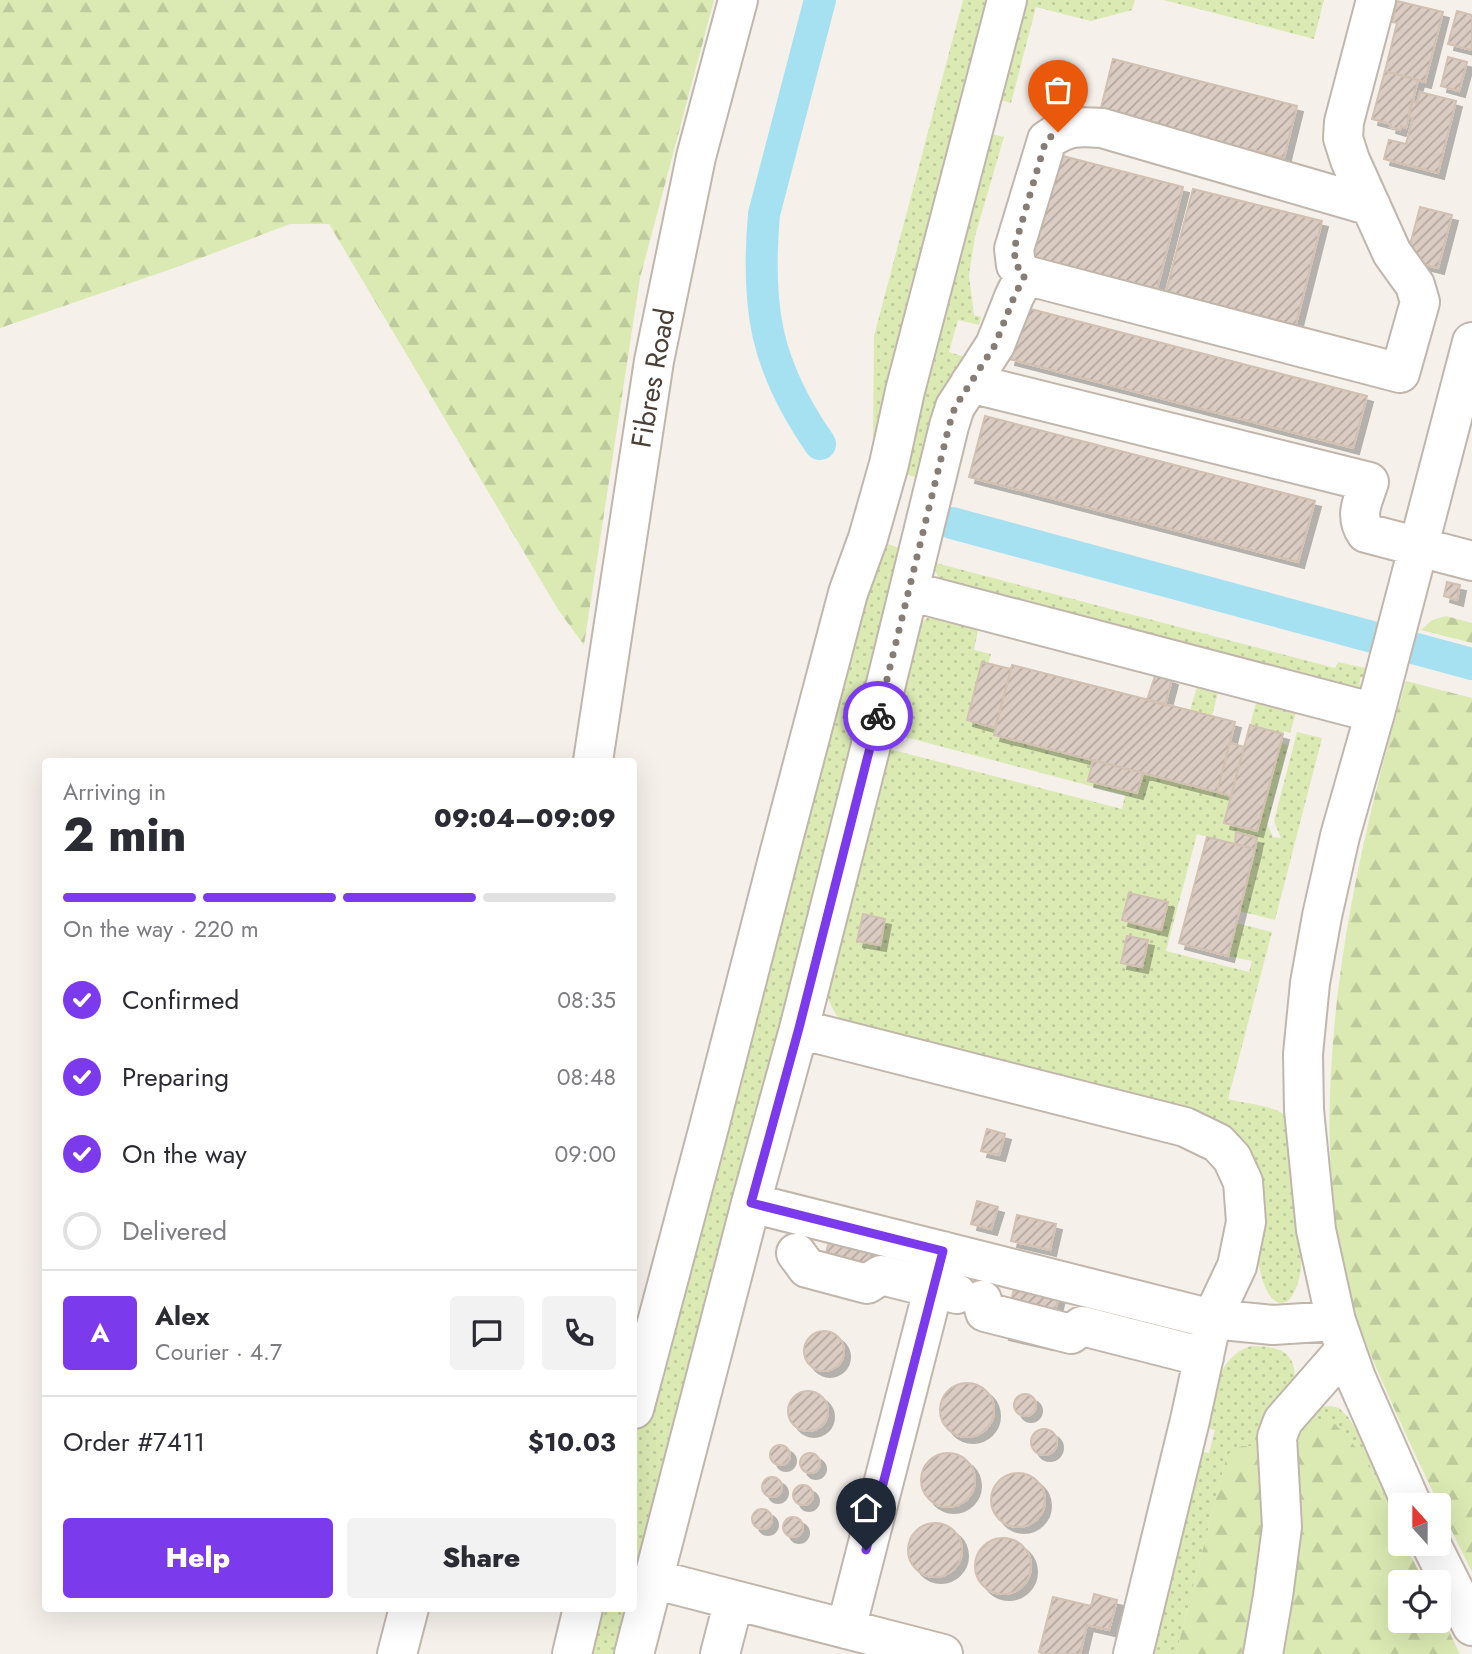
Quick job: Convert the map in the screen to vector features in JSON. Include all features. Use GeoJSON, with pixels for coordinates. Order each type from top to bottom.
{"type":"FeatureCollection","features":[{"type":"Feature","properties":{"kind":"street","name":"Fibres Road"},"geometry":{"type":"LineString","coordinates":[[593,758],[654,362],[696,157],[738,0]]}},
{"type":"Feature","properties":{"kind":"street"},"geometry":{"type":"LineString","coordinates":[[637,1398],[848,593],[868,538],[889,464],[905,391],[1007,0]]}},
{"type":"Feature","properties":{"kind":"street"},"geometry":{"type":"LineString","coordinates":[[1371,206],[1102,128],[1077,126],[1058,132],[1046,140],[1014,249],[1016,265],[1025,275],[1400,373],[1420,302],[1415,285],[1392,253],[1371,206],[1350,160],[1343,138],[1344,122],[1376,0]]}},
{"type":"Feature","properties":{"kind":"street"},"geometry":{"type":"LineString","coordinates":[[634,1654],[741,1239],[799,1028],[955,407],[995,345],[1025,275]]}},
{"type":"Feature","properties":{"kind":"street"},"geometry":{"type":"LineString","coordinates":[[1407,1493],[1356,1378],[1341,1335],[1316,1230],[1304,1111],[1303,1054],[1310,983],[1321,916],[1472,342]]}},
{"type":"Feature","properties":{"kind":"street"},"geometry":{"type":"LineString","coordinates":[[970,383],[1369,482],[1360,513],[1360,521],[1366,533],[1472,561]]}},
{"type":"Feature","properties":{"kind":"street"},"geometry":{"type":"LineString","coordinates":[[914,573],[1375,713]]}},
{"type":"Feature","properties":{"kind":"street"},"geometry":{"type":"LineString","coordinates":[[799,1028],[1185,1127],[1218,1143],[1232,1158],[1243,1182],[1246,1222],[1237,1266],[1212,1319],[1184,1447],[1133,1654]]}},
{"type":"Feature","properties":{"kind":"street"},"geometry":{"type":"LineString","coordinates":[[751,1203],[1212,1319],[1341,1335]]}},
{"type":"Feature","properties":{"kind":"street"},"geometry":{"type":"LineString","coordinates":[[741,1239],[796,1253],[807,1268],[867,1284],[881,1275],[982,1300],[985,1312],[1071,1334],[1082,1326],[1204,1357]]}},
{"type":"Feature","properties":{"kind":"street"},"geometry":{"type":"LineString","coordinates":[[846,1629],[943,1251]]}},
{"type":"Feature","properties":{"kind":"street"},"geometry":{"type":"LineString","coordinates":[[1263,1654],[1282,1527],[1276,1437],[1283,1421],[1341,1335]]}},
{"type":"Feature","properties":{"kind":"street"},"geometry":{"type":"LineString","coordinates":[[1437,1556],[1472,1626]]}},
{"type":"Feature","properties":{"kind":"street"},"geometry":{"type":"LineString","coordinates":[[653,1579],[925,1652]]}},
{"type":"Feature","properties":{"kind":"street"},"geometry":{"type":"LineString","coordinates":[[720,1654],[734,1600]]}},
{"type":"Feature","properties":{"kind":"street"},"geometry":{"type":"LineString","coordinates":[[397,1654],[408,1612]]}},
{"type":"Feature","properties":{"kind":"street"},"geometry":{"type":"LineString","coordinates":[[572,1654],[582,1612]]}},
{"type":"Feature","properties":{"kind":"green space"},"geometry":{"type":"Polygon","coordinates":[[[0,0],[714,0],[640,278],[584,645],[559,611],[329,224],[290,224],[177,267],[0,328],[0,0]]]}},
{"type":"Feature","properties":{"kind":"green space"},"geometry":{"type":"Polygon","coordinates":[[[963,0],[998,0],[918,277],[913,277],[909,293],[912,293],[879,446],[873,440],[874,336],[963,0]]]}},
{"type":"Feature","properties":{"kind":"green space"},"geometry":{"type":"Polygon","coordinates":[[[1015,0],[1135,0],[1132,10],[1091,21],[1036,7],[1011,103],[1001,100],[992,134],[1004,137],[975,236],[969,275],[974,315],[981,317],[979,325],[958,320],[949,352],[965,357],[922,479],[898,472],[1015,0]]]}},
{"type":"Feature","properties":{"kind":"green space"},"geometry":{"type":"Polygon","coordinates":[[[1164,0],[1324,0],[1314,39],[1164,0]]]}},
{"type":"Feature","properties":{"kind":"green space"},"geometry":{"type":"Polygon","coordinates":[[[880,541],[907,551],[637,1596],[637,1431],[843,629],[876,543],[880,541]]]}},
{"type":"Feature","properties":{"kind":"green space"},"geometry":{"type":"Polygon","coordinates":[[[936,563],[1335,668],[1338,662],[1370,669],[1368,678],[1361,677],[1359,684],[1366,686],[1365,691],[941,584],[935,570],[936,563]]]}},
{"type":"Feature","properties":{"kind":"green space"},"geometry":{"type":"Polygon","coordinates":[[[937,614],[975,623],[978,630],[974,650],[991,654],[988,664],[982,662],[967,720],[995,728],[994,735],[1093,760],[1089,781],[1137,793],[1143,773],[1231,796],[1225,823],[1257,831],[1281,743],[1288,745],[1267,824],[1273,837],[1281,838],[1274,821],[1297,732],[1322,738],[1275,920],[1239,911],[1257,838],[1236,832],[1235,844],[1197,834],[1166,951],[1249,972],[1252,961],[1228,956],[1236,923],[1272,932],[1228,1099],[1268,1107],[1289,1118],[1299,1212],[1301,1267],[1295,1292],[1287,1301],[1283,1303],[1272,1299],[1263,1280],[1258,1253],[1261,1205],[1258,1167],[1238,1137],[847,1027],[832,1007],[826,993],[886,751],[893,750],[1122,809],[1125,795],[905,737],[897,732],[891,724],[919,625],[937,614]]]}},
{"type":"Feature","properties":{"kind":"green space"},"geometry":{"type":"Polygon","coordinates":[[[1446,616],[1472,623],[1472,643],[1421,630],[1432,620],[1446,616]]]}},
{"type":"Feature","properties":{"kind":"green space"},"geometry":{"type":"Polygon","coordinates":[[[1406,681],[1472,698],[1472,1572],[1451,1529],[1451,1493],[1433,1493],[1373,1361],[1350,1296],[1335,1220],[1330,1106],[1338,991],[1350,913],[1385,758],[1406,681]]]}},
{"type":"Feature","properties":{"kind":"green space"},"geometry":{"type":"Polygon","coordinates":[[[1199,685],[1217,688],[1212,716],[1190,711],[1199,685]]]}},
{"type":"Feature","properties":{"kind":"green space"},"geometry":{"type":"Polygon","coordinates":[[[1260,699],[1298,706],[1290,733],[1284,731],[1283,734],[1250,725],[1255,706],[1260,699]]]}},
{"type":"Feature","properties":{"kind":"green space"},"geometry":{"type":"Polygon","coordinates":[[[1252,1346],[1269,1347],[1283,1352],[1292,1361],[1295,1379],[1260,1450],[1227,1455],[1176,1654],[1146,1654],[1199,1451],[1209,1453],[1215,1430],[1205,1427],[1218,1379],[1231,1358],[1252,1346]]]}},
{"type":"Feature","properties":{"kind":"green space"},"geometry":{"type":"Polygon","coordinates":[[[1319,1408],[1339,1408],[1348,1417],[1368,1449],[1389,1493],[1388,1506],[1368,1466],[1300,1427],[1312,1412],[1319,1408]]]}},
{"type":"Feature","properties":{"kind":"green space"},"geometry":{"type":"Polygon","coordinates":[[[1317,1420],[1335,1424],[1353,1444],[1368,1466],[1388,1506],[1388,1556],[1411,1556],[1418,1570],[1388,1570],[1388,1633],[1450,1633],[1460,1654],[1272,1654],[1287,1451],[1295,1435],[1317,1420]]]}},
{"type":"Feature","properties":{"kind":"green space"},"geometry":{"type":"Polygon","coordinates":[[[1242,1446],[1260,1450],[1266,1535],[1247,1637],[1241,1654],[1176,1654],[1227,1455],[1242,1446]]]}},
{"type":"Feature","properties":{"kind":"green space"},"geometry":{"type":"Polygon","coordinates":[[[589,1612],[633,1612],[622,1654],[579,1654],[589,1612]]]}},
{"type":"Feature","properties":{"kind":"building"},"geometry":{"type":"Polygon","coordinates":[[[1397,1],[1443,12],[1425,82],[1385,71],[1397,23],[1392,22],[1397,1]]]}},
{"type":"Feature","properties":{"kind":"building"},"geometry":{"type":"Polygon","coordinates":[[[1457,11],[1472,15],[1472,50],[1448,44],[1457,11]]]}},
{"type":"Feature","properties":{"kind":"building"},"geometry":{"type":"Polygon","coordinates":[[[1448,57],[1467,62],[1459,91],[1441,86],[1448,57]]]}},
{"type":"Feature","properties":{"kind":"building"},"geometry":{"type":"Polygon","coordinates":[[[1113,59],[1297,106],[1284,158],[1100,112],[1113,59]]]}},
{"type":"Feature","properties":{"kind":"building"},"geometry":{"type":"Polygon","coordinates":[[[1385,71],[1418,80],[1406,128],[1401,126],[1400,130],[1390,127],[1391,124],[1372,119],[1385,71]]]}},
{"type":"Feature","properties":{"kind":"building"},"geometry":{"type":"Polygon","coordinates":[[[1420,92],[1456,101],[1438,173],[1384,159],[1389,140],[1406,144],[1413,118],[1408,117],[1412,101],[1417,103],[1420,92]]]}},
{"type":"Feature","properties":{"kind":"building"},"geometry":{"type":"Polygon","coordinates":[[[1055,154],[1183,187],[1156,293],[1028,260],[1055,154]]]}},
{"type":"Feature","properties":{"kind":"building"},"geometry":{"type":"Polygon","coordinates":[[[1193,189],[1322,221],[1295,328],[1165,295],[1193,189]]]}},
{"type":"Feature","properties":{"kind":"building"},"geometry":{"type":"Polygon","coordinates":[[[1420,207],[1452,215],[1438,268],[1406,260],[1420,207]]]}},
{"type":"Feature","properties":{"kind":"building"},"geometry":{"type":"Polygon","coordinates":[[[1023,307],[1367,396],[1353,448],[1009,359],[1023,307]]]}},
{"type":"Feature","properties":{"kind":"building"},"geometry":{"type":"Polygon","coordinates":[[[985,416],[1315,501],[1298,562],[969,477],[985,416]]]}},
{"type":"Feature","properties":{"kind":"building"},"geometry":{"type":"Polygon","coordinates":[[[1447,582],[1460,585],[1457,600],[1444,596],[1447,582]]]}},
{"type":"Feature","properties":{"kind":"building"},"geometry":{"type":"Polygon","coordinates":[[[982,662],[1011,669],[995,728],[967,720],[982,662]]]}},
{"type":"Feature","properties":{"kind":"building"},"geometry":{"type":"Polygon","coordinates":[[[1012,665],[1235,722],[1217,792],[994,735],[1012,665]]]}},
{"type":"Feature","properties":{"kind":"building"},"geometry":{"type":"Polygon","coordinates":[[[1156,673],[1172,679],[1165,705],[1147,700],[1156,673]]]}},
{"type":"Feature","properties":{"kind":"building"},"geometry":{"type":"Polygon","coordinates":[[[1250,725],[1283,734],[1257,831],[1224,823],[1250,725]]]}},
{"type":"Feature","properties":{"kind":"building"},"geometry":{"type":"Polygon","coordinates":[[[1230,743],[1244,747],[1231,796],[1217,792],[1230,743]]]}},
{"type":"Feature","properties":{"kind":"building"},"geometry":{"type":"Polygon","coordinates":[[[1093,760],[1143,773],[1137,793],[1088,781],[1093,760]]]}},
{"type":"Feature","properties":{"kind":"building"},"geometry":{"type":"Polygon","coordinates":[[[1236,832],[1257,838],[1255,849],[1235,844],[1236,832]]]}},
{"type":"Feature","properties":{"kind":"building"},"geometry":{"type":"Polygon","coordinates":[[[1207,837],[1255,849],[1228,956],[1179,943],[1207,837]]]}},
{"type":"Feature","properties":{"kind":"building"},"geometry":{"type":"Polygon","coordinates":[[[1129,893],[1168,902],[1161,930],[1122,920],[1129,893]]]}},
{"type":"Feature","properties":{"kind":"building"},"geometry":{"type":"Polygon","coordinates":[[[863,914],[885,919],[880,945],[857,941],[863,914]]]}},
{"type":"Feature","properties":{"kind":"building"},"geometry":{"type":"Polygon","coordinates":[[[1127,936],[1148,940],[1142,967],[1121,963],[1127,936]]]}},
{"type":"Feature","properties":{"kind":"building"},"geometry":{"type":"Polygon","coordinates":[[[987,1129],[1005,1134],[999,1155],[981,1151],[987,1129]]]}},
{"type":"Feature","properties":{"kind":"building"},"geometry":{"type":"Polygon","coordinates":[[[977,1201],[998,1207],[991,1229],[971,1224],[977,1201]]]}},
{"type":"Feature","properties":{"kind":"building"},"geometry":{"type":"Polygon","coordinates":[[[1017,1215],[1056,1224],[1050,1250],[1011,1241],[1017,1215]]]}},
{"type":"Feature","properties":{"kind":"building"},"geometry":{"type":"Polygon","coordinates":[[[830,1237],[872,1247],[860,1296],[818,1286],[830,1237]]]}},
{"type":"Feature","properties":{"kind":"building"},"geometry":{"type":"Polygon","coordinates":[[[1016,1281],[1060,1291],[1047,1344],[1003,1334],[1016,1281]]]}},
{"type":"Feature","properties":{"kind":"building"},"geometry":{"type":"Polygon","coordinates":[[[824,1331],[832,1332],[838,1337],[843,1343],[843,1359],[838,1365],[832,1370],[824,1371],[816,1370],[810,1365],[805,1359],[804,1351],[805,1343],[810,1337],[816,1332],[824,1331]]]}},
{"type":"Feature","properties":{"kind":"building"},"geometry":{"type":"Polygon","coordinates":[[[967,1383],[986,1391],[994,1410],[986,1429],[967,1437],[948,1429],[940,1410],[948,1391],[967,1383]]]}},
{"type":"Feature","properties":{"kind":"building"},"geometry":{"type":"Polygon","coordinates":[[[808,1391],[816,1392],[822,1397],[827,1403],[827,1419],[822,1425],[816,1430],[808,1431],[800,1430],[794,1425],[789,1419],[788,1411],[789,1403],[794,1397],[800,1392],[808,1391]]]}},
{"type":"Feature","properties":{"kind":"building"},"geometry":{"type":"Polygon","coordinates":[[[1025,1394],[1033,1397],[1036,1405],[1033,1413],[1025,1416],[1017,1413],[1014,1405],[1017,1397],[1025,1394]]]}},
{"type":"Feature","properties":{"kind":"building"},"geometry":{"type":"Polygon","coordinates":[[[1044,1429],[1053,1433],[1057,1442],[1053,1451],[1044,1455],[1035,1451],[1031,1442],[1035,1433],[1044,1429]]]}},
{"type":"Feature","properties":{"kind":"building"},"geometry":{"type":"Polygon","coordinates":[[[780,1445],[787,1448],[790,1455],[787,1462],[780,1465],[773,1462],[770,1455],[773,1448],[780,1445]]]}},
{"type":"Feature","properties":{"kind":"building"},"geometry":{"type":"Polygon","coordinates":[[[810,1453],[817,1456],[820,1463],[817,1470],[810,1473],[803,1470],[800,1463],[803,1456],[810,1453]]]}},
{"type":"Feature","properties":{"kind":"building"},"geometry":{"type":"Polygon","coordinates":[[[948,1453],[967,1461],[975,1480],[967,1499],[948,1507],[929,1499],[921,1480],[929,1461],[948,1453]]]}},
{"type":"Feature","properties":{"kind":"building"},"geometry":{"type":"Polygon","coordinates":[[[1018,1473],[1037,1481],[1045,1500],[1037,1519],[1018,1527],[999,1519],[991,1500],[999,1481],[1018,1473]]]}},
{"type":"Feature","properties":{"kind":"building"},"geometry":{"type":"Polygon","coordinates":[[[772,1477],[779,1480],[782,1487],[779,1494],[772,1497],[765,1494],[762,1487],[765,1480],[772,1477]]]}},
{"type":"Feature","properties":{"kind":"building"},"geometry":{"type":"Polygon","coordinates":[[[803,1485],[810,1488],[813,1495],[810,1502],[803,1505],[796,1502],[793,1495],[796,1488],[803,1485]]]}},
{"type":"Feature","properties":{"kind":"building"},"geometry":{"type":"Polygon","coordinates":[[[762,1509],[769,1512],[772,1519],[769,1526],[762,1529],[755,1526],[752,1519],[755,1512],[762,1509]]]}},
{"type":"Feature","properties":{"kind":"building"},"geometry":{"type":"Polygon","coordinates":[[[793,1517],[800,1520],[803,1527],[800,1534],[793,1537],[786,1534],[783,1527],[786,1520],[793,1517]]]}},
{"type":"Feature","properties":{"kind":"building"},"geometry":{"type":"Polygon","coordinates":[[[935,1523],[954,1531],[962,1550],[954,1569],[935,1577],[916,1569],[908,1550],[916,1531],[935,1523]]]}},
{"type":"Feature","properties":{"kind":"building"},"geometry":{"type":"Polygon","coordinates":[[[1003,1538],[1014,1540],[1023,1546],[1029,1555],[1029,1577],[1023,1586],[1014,1592],[1003,1594],[992,1592],[983,1586],[977,1577],[975,1566],[977,1555],[983,1546],[992,1540],[1003,1538]]]}},
{"type":"Feature","properties":{"kind":"building"},"geometry":{"type":"Polygon","coordinates":[[[1094,1594],[1117,1600],[1109,1630],[1087,1625],[1080,1654],[1039,1652],[1053,1597],[1091,1606],[1094,1594]]]}},
{"type":"Feature","properties":{"kind":"waterway"},"geometry":{"type":"LineString","coordinates":[[820,0],[764,214],[762,278],[768,334],[776,361],[801,415],[820,444]]}},
{"type":"Feature","properties":{"kind":"waterway"},"geometry":{"type":"LineString","coordinates":[[952,523],[1472,664]]}},
{"type":"Feature","properties":{"kind":"way so far"},"geometry":{"type":"LineString","coordinates":[[878,716],[949,426],[955,407],[995,345],[1025,275],[1016,265],[1014,249],[1046,140],[1058,132]]}},
{"type":"Feature","properties":{"kind":"route"},"geometry":{"type":"LineString","coordinates":[[866,1550],[943,1251],[751,1203],[799,1028],[878,716]]}}]}
